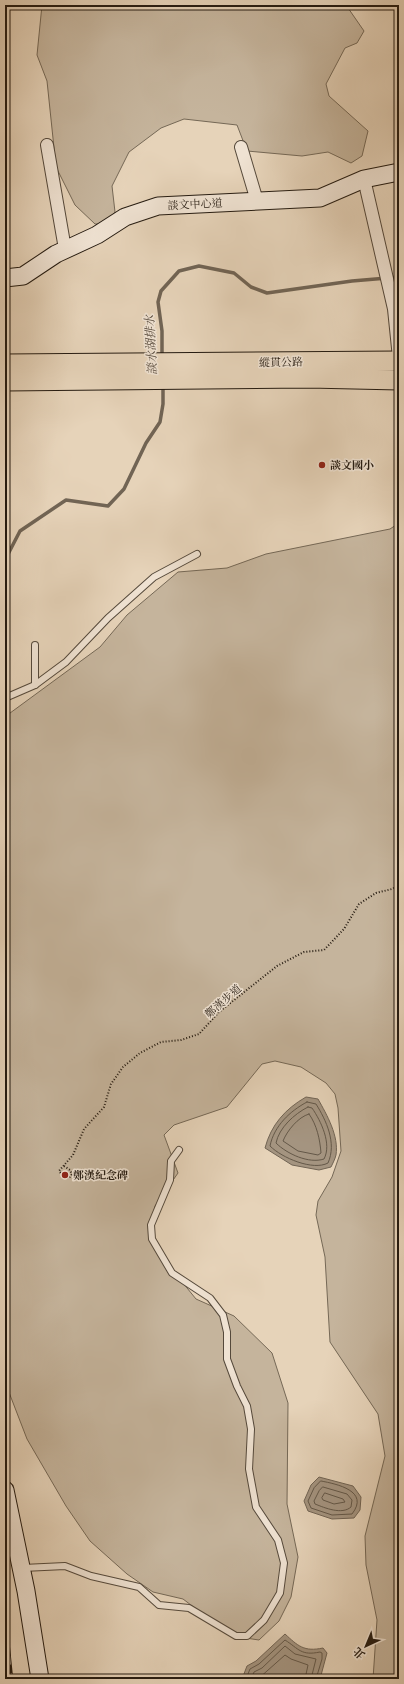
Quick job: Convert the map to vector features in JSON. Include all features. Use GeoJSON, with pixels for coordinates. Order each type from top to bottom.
{"type":"FeatureCollection","features":[{"type":"Feature","properties":{"kind":"main road","name":"縱貫公路"},"geometry":{"type":"LineString","coordinates":[[118,372],[308,370],[399,359]]}},
{"type":"Feature","properties":{"kind":"main road"},"geometry":{"type":"LineString","coordinates":[[5,364],[118,372]]}},
{"type":"Feature","properties":{"kind":"main road","name":"縱貫公路"},"geometry":{"type":"LineString","coordinates":[[308,370],[399,380]]}},
{"type":"Feature","properties":{"kind":"main road"},"geometry":{"type":"LineString","coordinates":[[5,381],[118,372]]}},
{"type":"Feature","properties":{"kind":"street"},"geometry":{"type":"LineString","coordinates":[[47,145],[65,249]]}},
{"type":"Feature","properties":{"kind":"street"},"geometry":{"type":"LineString","coordinates":[[241,148],[257,201]]}},
{"type":"Feature","properties":{"kind":"street","name":"談文中心道"},"geometry":{"type":"LineString","coordinates":[[5,278],[22,276],[56,254],[97,235],[125,217],[158,206],[320,198],[364,180],[399,172]]}},
{"type":"Feature","properties":{"kind":"street"},"geometry":{"type":"LineString","coordinates":[[364,180],[394,309],[399,359]]}},
{"type":"Feature","properties":{"kind":"street"},"geometry":{"type":"LineString","coordinates":[[5,1490],[21,1568],[40,1679]]}},
{"type":"Feature","properties":{"kind":"lane"},"geometry":{"type":"LineString","coordinates":[[5,698],[35,685],[66,662],[108,618],[154,577],[197,554]]}},
{"type":"Feature","properties":{"kind":"lane"},"geometry":{"type":"LineString","coordinates":[[35,645],[35,685]]}},
{"type":"Feature","properties":{"kind":"lane"},"geometry":{"type":"LineString","coordinates":[[21,1568],[65,1566],[91,1576],[139,1587],[159,1605],[189,1608],[236,1636],[247,1636],[264,1620],[280,1593],[284,1563],[278,1540],[256,1507],[249,1469],[251,1429],[247,1406],[237,1386],[227,1359],[227,1332],[223,1315],[210,1298],[172,1273],[152,1239],[151,1225],[170,1180],[171,1161],[179,1150]]}},
{"type":"Feature","properties":{"kind":"path","name":"鄭漢步道"},"geometry":{"type":"LineString","coordinates":[[64,1166],[73,1155],[84,1129],[104,1107],[111,1084],[123,1067],[140,1053],[161,1042],[181,1040],[199,1034],[219,1012],[277,966],[304,952],[324,950],[344,929],[359,904],[376,893],[392,889],[399,885]]}},
{"type":"Feature","properties":{"kind":"path"},"geometry":{"type":"LineString","coordinates":[[64,1166],[70,1170],[72,1174],[69,1178],[64,1177],[59,1171],[64,1166]]}},
{"type":"Feature","properties":{"kind":"shaded area"},"geometry":{"type":"Polygon","coordinates":[[[42,5],[346,5],[364,31],[357,43],[345,48],[326,84],[329,96],[368,131],[362,156],[351,163],[328,152],[302,156],[247,151],[237,125],[184,119],[161,128],[129,152],[112,186],[115,212],[108,224],[95,224],[75,205],[56,167],[47,81],[37,55],[42,5]]]}},
{"type":"Feature","properties":{"kind":"shaded area"},"geometry":{"type":"Polygon","coordinates":[[[399,523],[399,1679],[373,1679],[377,1620],[366,1565],[365,1536],[385,1456],[378,1414],[330,1342],[325,1257],[316,1215],[318,1201],[332,1177],[341,1151],[338,1108],[335,1094],[326,1083],[301,1067],[275,1061],[262,1064],[227,1107],[174,1125],[164,1135],[178,1173],[155,1206],[149,1232],[161,1256],[196,1299],[234,1316],[272,1353],[288,1403],[287,1504],[298,1557],[291,1597],[279,1621],[259,1640],[232,1636],[183,1599],[153,1592],[127,1574],[90,1541],[66,1506],[27,1439],[5,1382],[5,831],[8,824],[5,819],[5,748],[9,746],[6,716],[100,647],[127,615],[178,572],[227,568],[266,554],[390,529],[399,523]]]}},
{"type":"Feature","properties":{"kind":"water"},"geometry":{"type":"Polygon","coordinates":[[[306,1097],[318,1099],[332,1126],[336,1140],[336,1156],[331,1167],[319,1170],[292,1165],[265,1148],[271,1132],[280,1118],[285,1112],[306,1097]]]}},
{"type":"Feature","properties":{"kind":"water"},"geometry":{"type":"Polygon","coordinates":[[[319,1477],[353,1486],[361,1497],[360,1510],[354,1518],[332,1519],[308,1511],[304,1501],[311,1485],[319,1477]]]}},
{"type":"Feature","properties":{"kind":"water"},"geometry":{"type":"Polygon","coordinates":[[[285,1634],[302,1647],[311,1649],[323,1648],[327,1653],[320,1679],[242,1679],[247,1666],[256,1661],[285,1634]]]}},
{"type":"Feature","properties":{"kind":"waterway","name":"談水湖排水"},"geometry":{"type":"LineString","coordinates":[[162,356],[162,331],[158,302],[161,291],[179,271],[199,266],[234,273],[251,287],[267,293],[352,281],[399,277]]}},
{"type":"Feature","properties":{"kind":"waterway","name":"談水湖排水"},"geometry":{"type":"LineString","coordinates":[[5,560],[20,531],[66,500],[108,506],[124,489],[146,443],[160,422],[163,404],[163,385]]}},
{"type":"Feature","properties":{"kind":"railway"},"geometry":{"type":"LineString","coordinates":[[5,1620],[11,1679]]}},
{"type":"Feature","properties":{"kind":"place","name":"談文國小"},"geometry":{"type":"Point","coordinates":[322,465]}},
{"type":"Feature","properties":{"kind":"place","name":"鄭漢紀念碑"},"geometry":{"type":"Point","coordinates":[65,1175]}}]}
